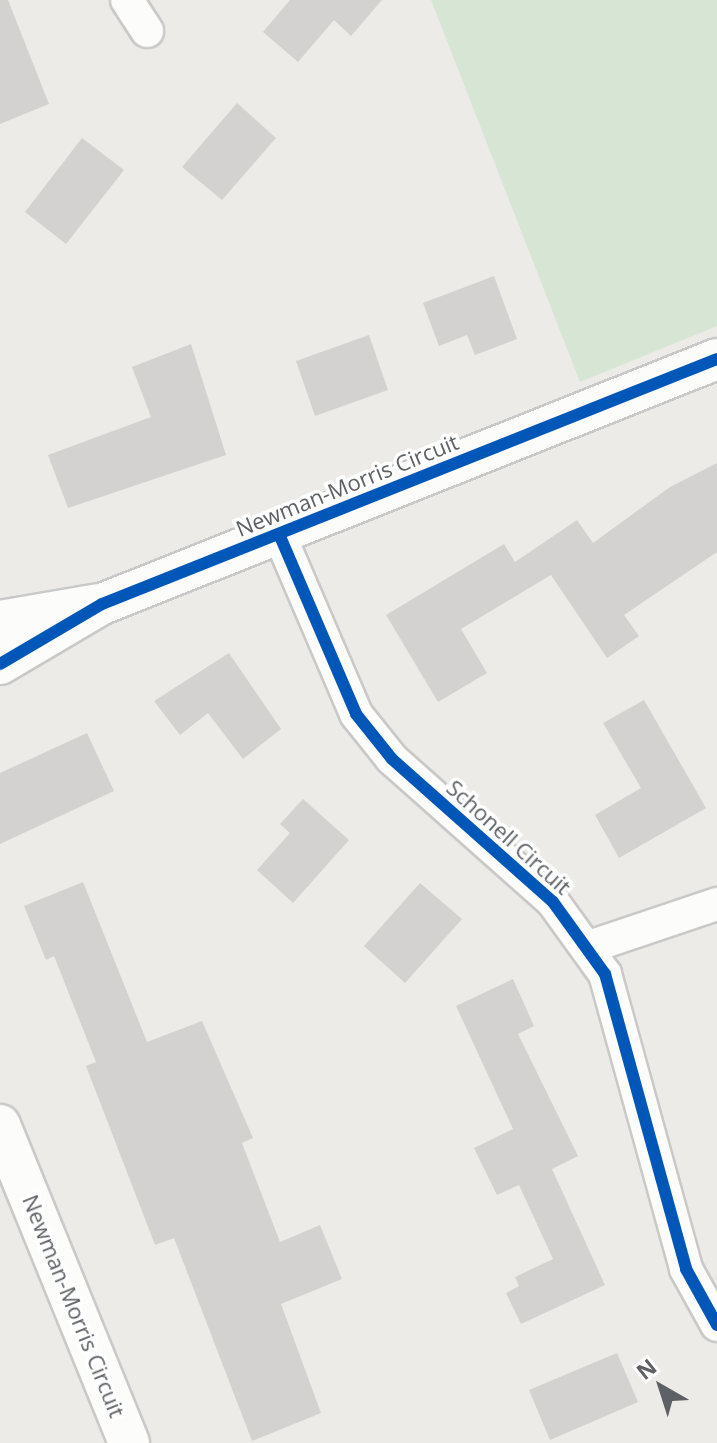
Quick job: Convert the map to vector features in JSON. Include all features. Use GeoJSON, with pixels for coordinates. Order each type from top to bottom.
{"type":"FeatureCollection","features":[{"type":"Feature","properties":{"kind":"street"},"geometry":{"type":"LineString","coordinates":[[127,0],[147,31]]}},
{"type":"Feature","properties":{"kind":"street","name":"Newman-Morris Circuit"},"geometry":{"type":"LineString","coordinates":[[0,664],[102,604],[717,359]]}},
{"type":"Feature","properties":{"kind":"street","name":"Schonell Circuit"},"geometry":{"type":"LineString","coordinates":[[279,534],[356,714],[392,759],[553,902],[589,947],[626,1033],[686,1269],[717,1325]]}},
{"type":"Feature","properties":{"kind":"street","name":"Newman-Morris Circuit"},"geometry":{"type":"LineString","coordinates":[[0,621],[102,604]]}},
{"type":"Feature","properties":{"kind":"street"},"geometry":{"type":"LineString","coordinates":[[589,947],[717,904]]}},
{"type":"Feature","properties":{"kind":"street","name":"Newman-Morris Circuit"},"geometry":{"type":"LineString","coordinates":[[0,1125],[129,1443]]}},
{"type":"Feature","properties":{"kind":"green space"},"geometry":{"type":"Polygon","coordinates":[[[431,0],[717,0],[717,326],[580,382],[431,0]]]}},
{"type":"Feature","properties":{"kind":"building"},"geometry":{"type":"Polygon","coordinates":[[[0,0],[8,0],[49,104],[0,124],[0,0]]]}},
{"type":"Feature","properties":{"kind":"building"},"geometry":{"type":"Polygon","coordinates":[[[290,0],[382,0],[351,36],[334,20],[298,62],[263,32],[290,0]]]}},
{"type":"Feature","properties":{"kind":"building"},"geometry":{"type":"Polygon","coordinates":[[[237,103],[276,138],[222,200],[182,167],[237,103]]]}},
{"type":"Feature","properties":{"kind":"building"},"geometry":{"type":"Polygon","coordinates":[[[82,138],[124,170],[66,244],[25,212],[82,138]]]}},
{"type":"Feature","properties":{"kind":"building"},"geometry":{"type":"Polygon","coordinates":[[[494,276],[517,339],[475,355],[467,335],[439,346],[423,303],[494,276]]]}},
{"type":"Feature","properties":{"kind":"building"},"geometry":{"type":"Polygon","coordinates":[[[369,335],[388,390],[315,416],[296,361],[369,335]]]}},
{"type":"Feature","properties":{"kind":"building"},"geometry":{"type":"Polygon","coordinates":[[[191,344],[226,455],[68,508],[48,455],[151,417],[132,367],[191,344]]]}},
{"type":"Feature","properties":{"kind":"building"},"geometry":{"type":"Polygon","coordinates":[[[717,463],[717,552],[624,615],[639,636],[607,658],[551,575],[461,629],[487,673],[438,702],[386,615],[504,544],[515,562],[577,520],[593,543],[670,487],[717,463]]]}},
{"type":"Feature","properties":{"kind":"building"},"geometry":{"type":"Polygon","coordinates":[[[229,653],[281,729],[243,759],[208,713],[180,735],[154,701],[229,653]]]}},
{"type":"Feature","properties":{"kind":"building"},"geometry":{"type":"Polygon","coordinates":[[[644,700],[706,808],[619,858],[595,815],[641,788],[603,723],[644,700]]]}},
{"type":"Feature","properties":{"kind":"building"},"geometry":{"type":"Polygon","coordinates":[[[87,733],[114,791],[0,844],[0,773],[87,733]]]}},
{"type":"Feature","properties":{"kind":"building"},"geometry":{"type":"Polygon","coordinates":[[[303,799],[349,840],[293,903],[257,870],[290,833],[280,824],[303,799]]]}},
{"type":"Feature","properties":{"kind":"building"},"geometry":{"type":"Polygon","coordinates":[[[83,882],[147,1042],[202,1021],[253,1138],[242,1143],[280,1242],[320,1225],[342,1279],[281,1304],[321,1413],[252,1441],[174,1238],[155,1245],[86,1066],[96,1062],[54,956],[46,960],[24,906],[83,882]]]}},
{"type":"Feature","properties":{"kind":"building"},"geometry":{"type":"Polygon","coordinates":[[[420,883],[462,919],[405,983],[364,946],[420,883]]]}},
{"type":"Feature","properties":{"kind":"building"},"geometry":{"type":"Polygon","coordinates":[[[513,979],[534,1026],[518,1034],[578,1156],[552,1169],[605,1285],[521,1324],[506,1293],[519,1286],[515,1277],[553,1259],[519,1185],[497,1195],[474,1148],[513,1129],[456,1006],[513,979]]]}},
{"type":"Feature","properties":{"kind":"building"},"geometry":{"type":"Polygon","coordinates":[[[617,1353],[638,1402],[550,1440],[529,1390],[617,1353]]]}},
{"type":"Feature","properties":{"kind":"cycle path"},"geometry":{"type":"LineString","coordinates":[[0,664],[102,604],[717,359]]}},
{"type":"Feature","properties":{"kind":"cycle path"},"geometry":{"type":"LineString","coordinates":[[279,534],[356,714],[392,759],[553,902],[605,974],[686,1269],[717,1325]]}}]}
